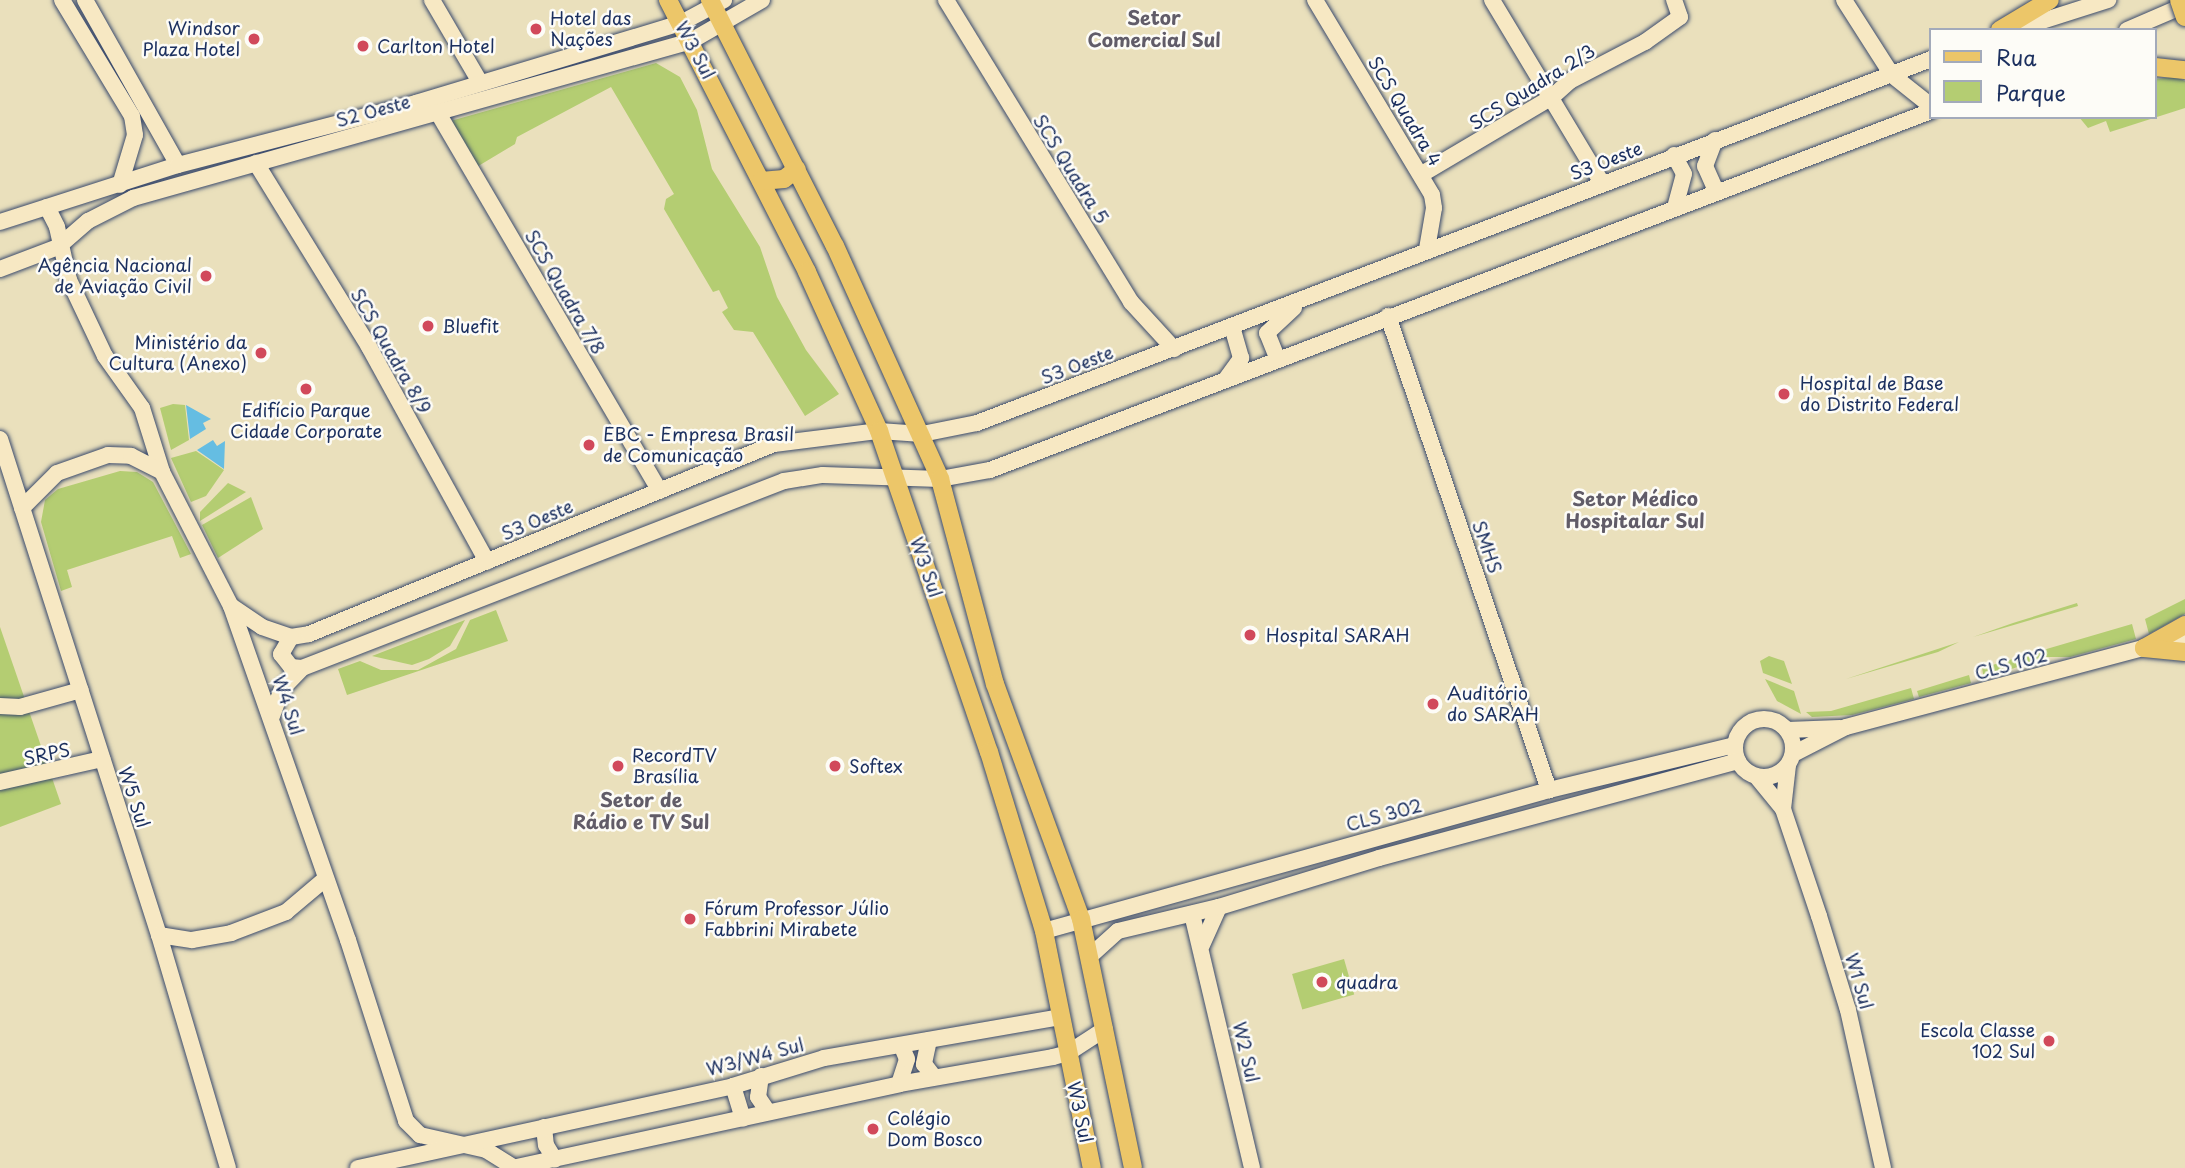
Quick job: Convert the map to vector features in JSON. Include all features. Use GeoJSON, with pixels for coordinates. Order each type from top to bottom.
{"type":"FeatureCollection","features":[{"type":"Feature","properties":{"kind":"main road"},"geometry":{"type":"LineString","coordinates":[[62,0],[132,117],[135,135],[120,184]]}},
{"type":"Feature","properties":{"kind":"main road"},"geometry":{"type":"LineString","coordinates":[[85,0],[178,165],[173,177],[148,195]]}},
{"type":"Feature","properties":{"kind":"main road"},"geometry":{"type":"LineString","coordinates":[[432,0],[480,82]]}},
{"type":"Feature","properties":{"kind":"main road","name":"W3 Sul"},"geometry":{"type":"LineString","coordinates":[[668,0],[761,181],[879,431],[989,752],[1044,931],[1092,1168]]}},
{"type":"Feature","properties":{"kind":"main road","name":"S2 Oeste"},"geometry":{"type":"LineString","coordinates":[[0,269],[58,247],[110,208],[256,163],[691,41],[762,0]]}},
{"type":"Feature","properties":{"kind":"main road","name":"SCS Quadra 5"},"geometry":{"type":"LineString","coordinates":[[946,0],[1131,302],[1174,349]]}},
{"type":"Feature","properties":{"kind":"main road","name":"SCS Quadra 4"},"geometry":{"type":"LineString","coordinates":[[1315,0],[1422,174],[1434,208],[1427,249]]}},
{"type":"Feature","properties":{"kind":"main road"},"geometry":{"type":"LineString","coordinates":[[1492,0],[1602,183]]}},
{"type":"Feature","properties":{"kind":"main road","name":"SCS Quadra 2/3"},"geometry":{"type":"LineString","coordinates":[[1422,174],[1552,97],[1570,81],[1646,42],[1680,17],[1674,0]]}},
{"type":"Feature","properties":{"kind":"main road"},"geometry":{"type":"LineString","coordinates":[[1844,0],[1892,75],[1930,107]]}},
{"type":"Feature","properties":{"kind":"main road"},"geometry":{"type":"LineString","coordinates":[[2003,28],[2050,0]]}},
{"type":"Feature","properties":{"kind":"main road"},"geometry":{"type":"LineString","coordinates":[[2020,28],[2108,0]]}},
{"type":"Feature","properties":{"kind":"main road"},"geometry":{"type":"LineString","coordinates":[[2179,0],[2185,16]]}},
{"type":"Feature","properties":{"kind":"main road","name":"S2 Oeste"},"geometry":{"type":"LineString","coordinates":[[0,222],[178,165],[287,139],[681,23],[716,2]]}},
{"type":"Feature","properties":{"kind":"main road","name":"W3 Sul"},"geometry":{"type":"LineString","coordinates":[[716,2],[723,24],[797,169],[922,434],[940,479],[995,684],[1081,919],[1133,1168]]}},
{"type":"Feature","properties":{"kind":"main road"},"geometry":{"type":"LineString","coordinates":[[2132,28],[2185,5]]}},
{"type":"Feature","properties":{"kind":"main road","name":"S3 Oeste"},"geometry":{"type":"LineString","coordinates":[[291,637],[309,634],[775,444],[879,431],[922,434],[977,423],[1174,349],[1309,294],[1930,59]]}},
{"type":"Feature","properties":{"kind":"main road"},"geometry":{"type":"LineString","coordinates":[[2157,68],[2185,71]]}},
{"type":"Feature","properties":{"kind":"main road"},"geometry":{"type":"LineString","coordinates":[[272,716],[282,689],[302,668],[784,481],[822,475],[894,475],[940,479],[990,470],[1930,108]]}},
{"type":"Feature","properties":{"kind":"main road","name":"SCS Quadra 7/8"},"geometry":{"type":"LineString","coordinates":[[438,113],[660,491]]}},
{"type":"Feature","properties":{"kind":"main road"},"geometry":{"type":"LineString","coordinates":[[1715,140],[1705,166],[1716,191]]}},
{"type":"Feature","properties":{"kind":"main road"},"geometry":{"type":"LineString","coordinates":[[1674,155],[1684,174],[1675,207]]}},
{"type":"Feature","properties":{"kind":"main road","name":"SCS Quadra 8/9"},"geometry":{"type":"LineString","coordinates":[[256,163],[369,347],[487,562]]}},
{"type":"Feature","properties":{"kind":"main road"},"geometry":{"type":"LineString","coordinates":[[761,181],[784,179],[797,169]]}},
{"type":"Feature","properties":{"kind":"main road","name":"W4 Sul"},"geometry":{"type":"LineString","coordinates":[[47,207],[57,227],[58,247],[105,356],[142,408],[162,472],[231,606],[272,716],[406,1121],[420,1135],[486,1150],[514,1168]]}},
{"type":"Feature","properties":{"kind":"main road"},"geometry":{"type":"LineString","coordinates":[[1278,360],[1267,333],[1309,294]]}},
{"type":"Feature","properties":{"kind":"main road","name":"SMHS"},"geometry":{"type":"LineString","coordinates":[[1388,316],[1549,790]]}},
{"type":"Feature","properties":{"kind":"main road"},"geometry":{"type":"LineString","coordinates":[[1226,379],[1241,358],[1232,326]]}},
{"type":"Feature","properties":{"kind":"main road","name":"W5 Sul"},"geometry":{"type":"LineString","coordinates":[[0,439],[159,935],[228,1168]]}},
{"type":"Feature","properties":{"kind":"main road"},"geometry":{"type":"LineString","coordinates":[[22,508],[57,473],[108,455],[131,456],[162,472]]}},
{"type":"Feature","properties":{"kind":"main road"},"geometry":{"type":"LineString","coordinates":[[231,606],[262,627],[291,637],[281,654],[291,667],[302,668]]}},
{"type":"Feature","properties":{"kind":"main road"},"geometry":{"type":"LineString","coordinates":[[2144,648],[2185,625]]}},
{"type":"Feature","properties":{"kind":"main road","name":"CLS 102"},"geometry":{"type":"LineString","coordinates":[[1787,730],[1846,727],[2185,637]]}},
{"type":"Feature","properties":{"kind":"main road"},"geometry":{"type":"LineString","coordinates":[[2144,648],[2185,652]]}},
{"type":"Feature","properties":{"kind":"main road"},"geometry":{"type":"LineString","coordinates":[[0,706],[20,707],[81,690]]}},
{"type":"Feature","properties":{"kind":"main road"},"geometry":{"type":"LineString","coordinates":[[1756,720],[1779,722],[1787,730],[1791,759],[1768,777],[1756,776],[1738,761],[1735,744],[1741,731],[1756,720]]}},
{"type":"Feature","properties":{"kind":"main road","name":"CLS 102"},"geometry":{"type":"LineString","coordinates":[[1791,759],[1846,727]]}},
{"type":"Feature","properties":{"kind":"main road","name":"CLS 302"},"geometry":{"type":"LineString","coordinates":[[1044,931],[1165,894],[1549,790],[1735,744]]}},
{"type":"Feature","properties":{"kind":"main road"},"geometry":{"type":"LineString","coordinates":[[989,752],[998,746],[1010,750],[1036,790]]}},
{"type":"Feature","properties":{"kind":"main road","name":"SRPS"},"geometry":{"type":"LineString","coordinates":[[0,782],[102,759]]}},
{"type":"Feature","properties":{"kind":"main road","name":"W1 Sul"},"geometry":{"type":"LineString","coordinates":[[1783,809],[1791,759]]}},
{"type":"Feature","properties":{"kind":"main road"},"geometry":{"type":"LineString","coordinates":[[1089,957],[1118,931],[1219,907],[1379,858],[1738,761]]}},
{"type":"Feature","properties":{"kind":"main road","name":"W1 Sul"},"geometry":{"type":"LineString","coordinates":[[1756,776],[1783,809],[1848,1010],[1883,1168]]}},
{"type":"Feature","properties":{"kind":"main road"},"geometry":{"type":"LineString","coordinates":[[159,935],[192,940],[231,933],[286,912],[325,879]]}},
{"type":"Feature","properties":{"kind":"main road"},"geometry":{"type":"LineString","coordinates":[[1165,894],[1192,914]]}},
{"type":"Feature","properties":{"kind":"main road"},"geometry":{"type":"LineString","coordinates":[[1202,945],[1219,907]]}},
{"type":"Feature","properties":{"kind":"main road","name":"W2 Sul"},"geometry":{"type":"LineString","coordinates":[[1192,914],[1202,945],[1252,1168]]}},
{"type":"Feature","properties":{"kind":"main road","name":"W3/W4 Sul"},"geometry":{"type":"LineString","coordinates":[[358,1168],[733,1086],[824,1058],[1061,1017]]}},
{"type":"Feature","properties":{"kind":"main road"},"geometry":{"type":"LineString","coordinates":[[514,1168],[899,1084],[1068,1053],[1105,1029]]}},
{"type":"Feature","properties":{"kind":"main road"},"geometry":{"type":"LineString","coordinates":[[929,1040],[924,1064],[934,1077]]}},
{"type":"Feature","properties":{"kind":"main road"},"geometry":{"type":"LineString","coordinates":[[899,1084],[907,1059],[901,1045]]}},
{"type":"Feature","properties":{"kind":"main road"},"geometry":{"type":"LineString","coordinates":[[761,1076],[758,1097],[768,1112]]}},
{"type":"Feature","properties":{"kind":"main road"},"geometry":{"type":"LineString","coordinates":[[733,1086],[743,1118]]}},
{"type":"Feature","properties":{"kind":"main road"},"geometry":{"type":"LineString","coordinates":[[544,1127],[546,1145],[555,1160]]}},
{"type":"Feature","properties":{"kind":"green space"},"geometry":{"type":"Polygon","coordinates":[[[656,63],[680,77],[697,110],[712,169],[760,247],[777,297],[806,350],[839,394],[805,416],[753,332],[734,330],[722,312],[728,308],[719,290],[713,292],[664,209],[666,199],[674,194],[611,87],[517,137],[515,144],[475,168],[447,122],[656,63]]]}},
{"type":"Feature","properties":{"kind":"green space"},"geometry":{"type":"Polygon","coordinates":[[[2175,77],[2185,81],[2185,108],[2157,117],[2157,79],[2175,77]]]}},
{"type":"Feature","properties":{"kind":"green space"},"geometry":{"type":"Polygon","coordinates":[[[2081,119],[2151,119],[2110,132],[2106,121],[2088,128],[2081,119]]]}},
{"type":"Feature","properties":{"kind":"green space"},"geometry":{"type":"Polygon","coordinates":[[[173,404],[185,405],[189,440],[171,450],[160,408],[173,404]]]}},
{"type":"Feature","properties":{"kind":"green space"},"geometry":{"type":"Polygon","coordinates":[[[196,451],[224,470],[206,496],[191,502],[171,458],[196,451]]]}},
{"type":"Feature","properties":{"kind":"green space"},"geometry":{"type":"Polygon","coordinates":[[[120,471],[137,472],[153,482],[191,554],[180,558],[172,536],[67,570],[72,587],[61,591],[41,522],[45,500],[58,489],[120,471]]]}},
{"type":"Feature","properties":{"kind":"green space"},"geometry":{"type":"Polygon","coordinates":[[[228,483],[246,492],[200,521],[200,512],[228,483]]]}},
{"type":"Feature","properties":{"kind":"green space"},"geometry":{"type":"Polygon","coordinates":[[[251,497],[263,529],[218,558],[202,525],[251,497]]]}},
{"type":"Feature","properties":{"kind":"green space"},"geometry":{"type":"Polygon","coordinates":[[[2185,599],[2185,614],[2149,634],[2145,619],[2185,599]]]}},
{"type":"Feature","properties":{"kind":"green space"},"geometry":{"type":"Polygon","coordinates":[[[2077,603],[2078,606],[1973,637],[2013,623],[2077,603]]]}},
{"type":"Feature","properties":{"kind":"green space"},"geometry":{"type":"Polygon","coordinates":[[[496,610],[508,641],[347,695],[338,669],[360,661],[381,670],[418,670],[456,649],[470,620],[496,610]]]}},
{"type":"Feature","properties":{"kind":"green space"},"geometry":{"type":"Polygon","coordinates":[[[465,620],[450,646],[429,659],[412,665],[372,656],[465,620]]]}},
{"type":"Feature","properties":{"kind":"green space"},"geometry":{"type":"Polygon","coordinates":[[[2132,624],[2136,639],[2070,657],[2045,657],[1984,679],[1982,668],[2132,624]]]}},
{"type":"Feature","properties":{"kind":"green space"},"geometry":{"type":"Polygon","coordinates":[[[0,627],[61,804],[0,827],[0,627]]]}},
{"type":"Feature","properties":{"kind":"green space"},"geometry":{"type":"Polygon","coordinates":[[[1959,642],[1938,652],[1846,679],[1852,677],[1959,642]]]}},
{"type":"Feature","properties":{"kind":"green space"},"geometry":{"type":"Polygon","coordinates":[[[1769,656],[1784,661],[1792,684],[1763,673],[1760,661],[1769,656]]]}},
{"type":"Feature","properties":{"kind":"green space"},"geometry":{"type":"Polygon","coordinates":[[[1969,675],[1971,683],[1919,697],[1917,691],[1969,675]]]}},
{"type":"Feature","properties":{"kind":"green space"},"geometry":{"type":"Polygon","coordinates":[[[1765,679],[1794,691],[1801,714],[1777,701],[1765,679]]]}},
{"type":"Feature","properties":{"kind":"green space"},"geometry":{"type":"Polygon","coordinates":[[[1911,688],[1914,699],[1852,715],[1812,717],[1806,712],[1831,711],[1911,688]]]}},
{"type":"Feature","properties":{"kind":"green space","name":"quadra"},"geometry":{"type":"Polygon","coordinates":[[[1344,959],[1354,995],[1302,1009],[1292,974],[1344,959]]]}},
{"type":"Feature","properties":{"kind":"water"},"geometry":{"type":"Polygon","coordinates":[[[186,405],[211,419],[203,423],[206,429],[190,439],[186,405]]]}},
{"type":"Feature","properties":{"kind":"water"},"geometry":{"type":"Polygon","coordinates":[[[213,440],[217,446],[225,441],[224,469],[197,450],[213,440]]]}},
{"type":"Feature","properties":{"kind":"place","name":"Hotel das Nações"},"geometry":{"type":"Point","coordinates":[536,29]}},
{"type":"Feature","properties":{"kind":"place","name":"Windsor Plaza Hotel"},"geometry":{"type":"Point","coordinates":[254,39]}},
{"type":"Feature","properties":{"kind":"place","name":"Carlton Hotel"},"geometry":{"type":"Point","coordinates":[363,46]}},
{"type":"Feature","properties":{"kind":"place","name":"Agência Nacional de Aviação Civil"},"geometry":{"type":"Point","coordinates":[206,276]}},
{"type":"Feature","properties":{"kind":"place","name":"Bluefit"},"geometry":{"type":"Point","coordinates":[428,326]}},
{"type":"Feature","properties":{"kind":"place","name":"Ministério da Cultura (Anexo)"},"geometry":{"type":"Point","coordinates":[261,353]}},
{"type":"Feature","properties":{"kind":"place","name":"Edifício Parque Cidade Corporate"},"geometry":{"type":"Point","coordinates":[306,389]}},
{"type":"Feature","properties":{"kind":"place","name":"Hospital de Base do Distrito Federal"},"geometry":{"type":"Point","coordinates":[1784,394]}},
{"type":"Feature","properties":{"kind":"place","name":"EBC - Empresa Brasil de Comunicação"},"geometry":{"type":"Point","coordinates":[589,445]}},
{"type":"Feature","properties":{"kind":"place","name":"Hospital SARAH"},"geometry":{"type":"Point","coordinates":[1250,635]}},
{"type":"Feature","properties":{"kind":"place","name":"Auditório do SARAH"},"geometry":{"type":"Point","coordinates":[1433,704]}},
{"type":"Feature","properties":{"kind":"place","name":"RecordTV Brasília"},"geometry":{"type":"Point","coordinates":[618,766]}},
{"type":"Feature","properties":{"kind":"place","name":"Softex"},"geometry":{"type":"Point","coordinates":[835,766]}},
{"type":"Feature","properties":{"kind":"place","name":"Fórum Professor Júlio Fabbrini Mirabete"},"geometry":{"type":"Point","coordinates":[690,919]}},
{"type":"Feature","properties":{"kind":"place","name":"quadra"},"geometry":{"type":"Point","coordinates":[1322,982]}},
{"type":"Feature","properties":{"kind":"place","name":"Escola Classe 102 Sul"},"geometry":{"type":"Point","coordinates":[2049,1041]}},
{"type":"Feature","properties":{"kind":"place","name":"Colégio Dom Bosco"},"geometry":{"type":"Point","coordinates":[873,1129]}},
{"type":"Feature","properties":{"kind":"district","name":"Setor Comercial Sul"},"geometry":{"type":"Point","coordinates":[1154,29]}},
{"type":"Feature","properties":{"kind":"district","name":"Setor Médico Hospitalar Sul"},"geometry":{"type":"Point","coordinates":[1635,510]}},
{"type":"Feature","properties":{"kind":"district","name":"Setor de Rádio e TV Sul"},"geometry":{"type":"Point","coordinates":[641,811]}}]}
